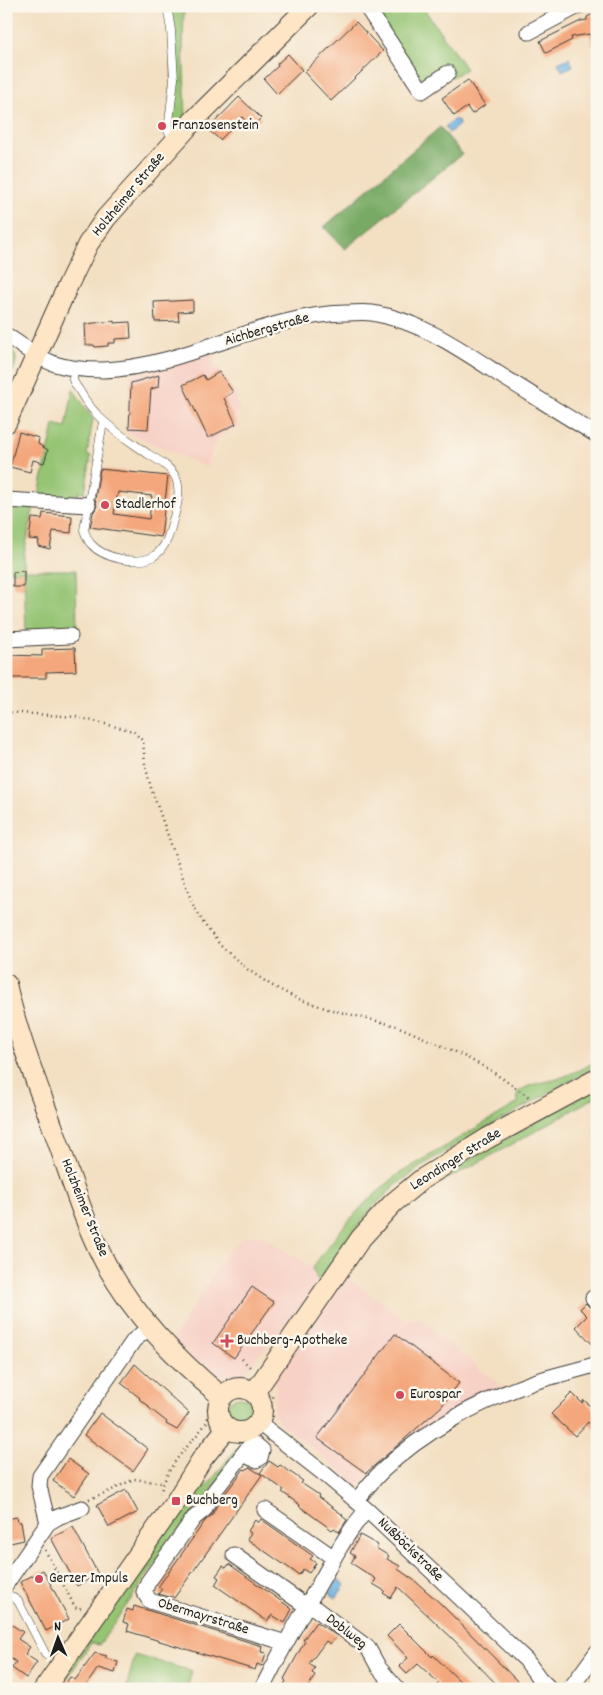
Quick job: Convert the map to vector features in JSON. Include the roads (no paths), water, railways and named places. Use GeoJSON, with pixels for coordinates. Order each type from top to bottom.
{"type":"FeatureCollection","features":[{"type":"Feature","properties":{"kind":"street","name":"Holzheimer Straße"},"geometry":{"type":"LineString","coordinates":[[6,423],[69,283],[93,238],[112,212],[175,141],[309,6]]}},
{"type":"Feature","properties":{"kind":"street"},"geometry":{"type":"LineString","coordinates":[[366,6],[422,91],[448,73]]}},
{"type":"Feature","properties":{"kind":"street"},"geometry":{"type":"LineString","coordinates":[[529,32],[578,6]]}},
{"type":"Feature","properties":{"kind":"street","name":"Aichbergstraße"},"geometry":{"type":"LineString","coordinates":[[6,335],[36,355],[54,364],[74,369],[98,370],[137,367],[174,358],[288,321],[328,314],[370,313],[398,319],[424,330],[467,353],[597,435]]}},
{"type":"Feature","properties":{"kind":"street"},"geometry":{"type":"LineString","coordinates":[[6,500],[88,505]]}},
{"type":"Feature","properties":{"kind":"street"},"geometry":{"type":"LineString","coordinates":[[6,639],[70,636]]}},
{"type":"Feature","properties":{"kind":"street","name":"Holzheimer Straße"},"geometry":{"type":"LineString","coordinates":[[6,984],[28,1058],[95,1241],[107,1265],[121,1288],[150,1327],[176,1356],[222,1397]]}},
{"type":"Feature","properties":{"kind":"street","name":"Leondinger Straße"},"geometry":{"type":"LineString","coordinates":[[257,1381],[361,1238],[393,1203],[422,1179],[488,1138],[597,1079]]}},
{"type":"Feature","properties":{"kind":"street"},"geometry":{"type":"LineString","coordinates":[[48,1523],[39,1486],[40,1476],[134,1340],[150,1327]]}},
{"type":"Feature","properties":{"kind":"street"},"geometry":{"type":"LineString","coordinates":[[262,1689],[307,1604],[359,1519],[362,1506],[381,1472],[410,1448],[448,1422],[497,1397],[534,1382],[597,1364]]}},
{"type":"Feature","properties":{"kind":"street"},"geometry":{"type":"LineString","coordinates":[[257,1381],[266,1421],[244,1432],[231,1431],[222,1424],[218,1413],[219,1402],[230,1390],[236,1388],[249,1390],[257,1381]]}},
{"type":"Feature","properties":{"kind":"street","name":"Nußböckstraße"},"geometry":{"type":"LineString","coordinates":[[266,1421],[362,1506],[526,1660],[550,1689]]}},
{"type":"Feature","properties":{"kind":"street"},"geometry":{"type":"LineString","coordinates":[[44,1689],[176,1502],[202,1459],[227,1428]]}},
{"type":"Feature","properties":{"kind":"street","name":"Obermayrstraße"},"geometry":{"type":"LineString","coordinates":[[243,1454],[212,1494],[204,1510],[194,1518],[148,1582],[144,1592],[150,1601],[286,1643]]}},
{"type":"Feature","properties":{"kind":"street"},"geometry":{"type":"LineString","coordinates":[[8,1577],[48,1523],[82,1508]]}},
{"type":"Feature","properties":{"kind":"street"},"geometry":{"type":"LineString","coordinates":[[265,1510],[334,1558]]}},
{"type":"Feature","properties":{"kind":"street"},"geometry":{"type":"LineString","coordinates":[[234,1555],[307,1604]]}},
{"type":"Feature","properties":{"kind":"street","name":"Doblweg"},"geometry":{"type":"LineString","coordinates":[[307,1604],[368,1648],[379,1668],[397,1689]]}},
{"type":"Feature","properties":{"kind":"street"},"geometry":{"type":"LineString","coordinates":[[570,1689],[597,1652]]}},
{"type":"Feature","properties":{"kind":"lane"},"geometry":{"type":"LineString","coordinates":[[167,6],[174,79],[168,131],[171,138],[175,141]]}},
{"type":"Feature","properties":{"kind":"lane"},"geometry":{"type":"LineString","coordinates":[[74,369],[73,380],[83,398],[103,422],[171,470],[176,478],[178,486],[175,514],[168,535],[161,550],[146,560],[127,560],[106,554],[91,545],[84,530],[103,422]]}},
{"type":"Feature","properties":{"kind":"lane"},"geometry":{"type":"LineString","coordinates":[[6,1593],[18,1601],[46,1655]]}},
{"type":"Feature","properties":{"kind":"water"},"geometry":{"type":"Polygon","coordinates":[[[569,58],[573,66],[562,71],[558,63],[569,58]]]}},
{"type":"Feature","properties":{"kind":"water"},"geometry":{"type":"Polygon","coordinates":[[[455,119],[458,120],[459,125],[449,133],[445,127],[455,119]]]}},
{"type":"Feature","properties":{"kind":"water"},"geometry":{"type":"Polygon","coordinates":[[[338,1580],[345,1585],[336,1598],[329,1593],[338,1580]]]}},
{"type":"Feature","properties":{"kind":"place","name":"Franzosenstein"},"geometry":{"type":"Point","coordinates":[162,126]}},
{"type":"Feature","properties":{"kind":"place","name":"Stadlerhof"},"geometry":{"type":"Point","coordinates":[105,505]}},
{"type":"Feature","properties":{"kind":"place","name":"Buchberg-Apotheke"},"geometry":{"type":"Point","coordinates":[227,1341]}},
{"type":"Feature","properties":{"kind":"place","name":"Eurospar"},"geometry":{"type":"Point","coordinates":[400,1395]}},
{"type":"Feature","properties":{"kind":"place","name":"Buchberg"},"geometry":{"type":"Point","coordinates":[176,1501]}},
{"type":"Feature","properties":{"kind":"place","name":"Gerzer Impuls"},"geometry":{"type":"Point","coordinates":[39,1579]}}]}
